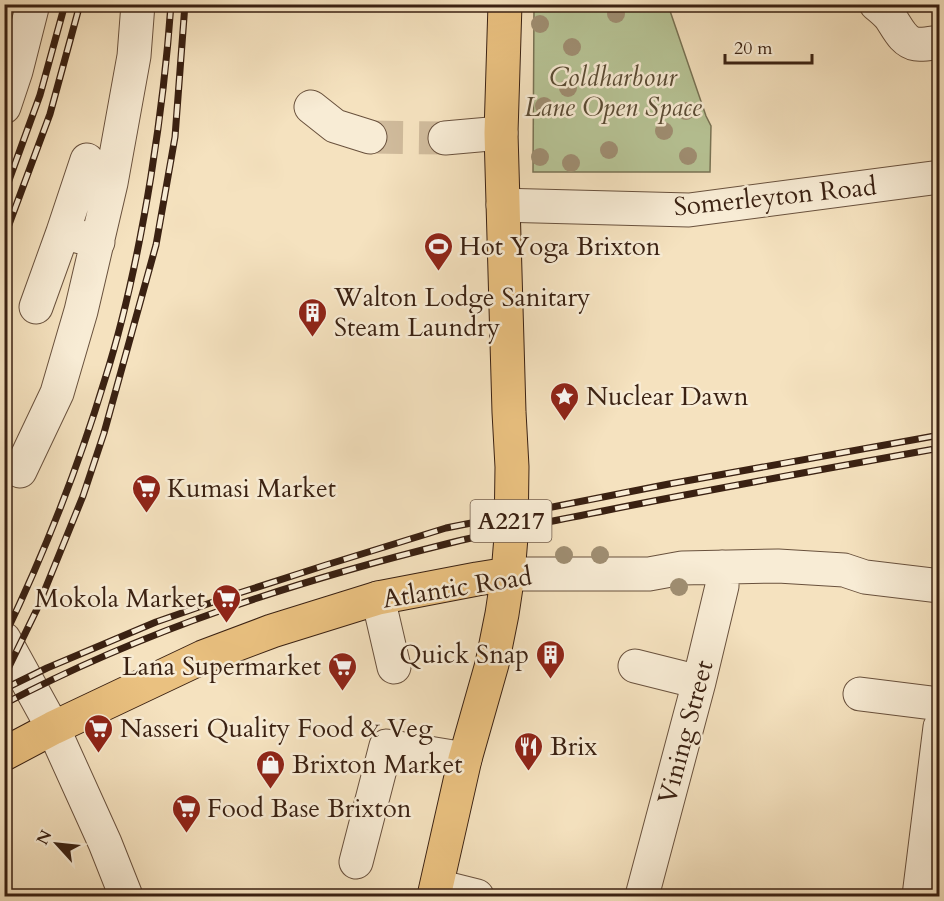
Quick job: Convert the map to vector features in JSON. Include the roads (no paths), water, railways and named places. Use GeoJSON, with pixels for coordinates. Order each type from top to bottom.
{"type":"FeatureCollection","features":[{"type":"Feature","properties":{"kind":"main road","name":"A2217"},"geometry":{"type":"LineString","coordinates":[[435,891],[466,755],[492,664],[508,574],[511,537],[512,467],[501,133],[505,4]]}},
{"type":"Feature","properties":{"kind":"main road","name":"Atlantic Road"},"geometry":{"type":"LineString","coordinates":[[4,754],[53,728],[203,657],[272,631],[378,598],[508,574]]}},
{"type":"Feature","properties":{"kind":"street"},"geometry":{"type":"LineString","coordinates":[[4,107],[33,4]]}},
{"type":"Feature","properties":{"kind":"street"},"geometry":{"type":"LineString","coordinates":[[20,471],[57,393],[81,311],[111,183],[134,56],[138,4]]}},
{"type":"Feature","properties":{"kind":"street"},"geometry":{"type":"LineString","coordinates":[[876,4],[908,41],[915,44],[939,42]]}},
{"type":"Feature","properties":{"kind":"street"},"geometry":{"type":"LineString","coordinates":[[311,107],[335,126],[370,137]]}},
{"type":"Feature","properties":{"kind":"street"},"geometry":{"type":"LineString","coordinates":[[445,138],[501,133]]}},
{"type":"Feature","properties":{"kind":"street"},"geometry":{"type":"LineString","coordinates":[[36,308],[87,160]]}},
{"type":"Feature","properties":{"kind":"street","name":"Somerleyton Road"},"geometry":{"type":"LineString","coordinates":[[503,205],[689,210],[939,177]]}},
{"type":"Feature","properties":{"kind":"street"},"geometry":{"type":"LineString","coordinates":[[63,232],[98,242]]}},
{"type":"Feature","properties":{"kind":"street","name":"Atlantic Road"},"geometry":{"type":"LineString","coordinates":[[508,574],[649,574],[682,568],[778,566],[844,570],[865,577],[939,586]]}},
{"type":"Feature","properties":{"kind":"street","name":"Vining Street"},"geometry":{"type":"LineString","coordinates":[[642,897],[699,682],[722,586],[722,567]]}},
{"type":"Feature","properties":{"kind":"street"},"geometry":{"type":"LineString","coordinates":[[378,598],[394,667]]}},
{"type":"Feature","properties":{"kind":"street"},"geometry":{"type":"LineString","coordinates":[[4,639],[53,728],[105,843],[126,897]]}},
{"type":"Feature","properties":{"kind":"street"},"geometry":{"type":"LineString","coordinates":[[635,666],[699,682]]}},
{"type":"Feature","properties":{"kind":"street"},"geometry":{"type":"LineString","coordinates":[[860,694],[939,704]]}},
{"type":"Feature","properties":{"kind":"street"},"geometry":{"type":"LineString","coordinates":[[919,897],[939,727]]}},
{"type":"Feature","properties":{"kind":"street"},"geometry":{"type":"LineString","coordinates":[[388,739],[466,755]]}},
{"type":"Feature","properties":{"kind":"street"},"geometry":{"type":"LineString","coordinates":[[356,862],[386,746],[466,755]]}},
{"type":"Feature","properties":{"kind":"street"},"geometry":{"type":"LineString","coordinates":[[435,891],[477,897]]}},
{"type":"Feature","properties":{"kind":"tunnel"},"geometry":{"type":"LineString","coordinates":[[370,137],[445,138]]}},
{"type":"Feature","properties":{"kind":"railway"},"geometry":{"type":"LineString","coordinates":[[4,194],[40,95],[65,4]]}},
{"type":"Feature","properties":{"kind":"railway"},"geometry":{"type":"LineString","coordinates":[[4,238],[50,114],[80,4]]}},
{"type":"Feature","properties":{"kind":"railway"},"geometry":{"type":"LineString","coordinates":[[4,637],[33,574],[72,478],[120,329],[151,176],[163,90],[171,4]]}},
{"type":"Feature","properties":{"kind":"railway"},"geometry":{"type":"LineString","coordinates":[[4,677],[37,609],[83,496],[104,433],[156,245],[175,137],[185,4]]}},
{"type":"Feature","properties":{"kind":"railway"},"geometry":{"type":"LineString","coordinates":[[4,689],[47,668],[156,622],[236,594],[446,528],[669,484],[940,435]]}},
{"type":"Feature","properties":{"kind":"railway"},"geometry":{"type":"LineString","coordinates":[[4,704],[57,677],[166,631],[279,591],[393,558],[470,538],[529,526],[940,448]]}},
{"type":"Feature","properties":{"kind":"place","name":"Hot Yoga Brixton"},"geometry":{"type":"Point","coordinates":[438,272]}},
{"type":"Feature","properties":{"kind":"place","name":"Walton Lodge Sanitary Steam Laundry"},"geometry":{"type":"Point","coordinates":[313,338]}},
{"type":"Feature","properties":{"kind":"place","name":"Nuclear Dawn"},"geometry":{"type":"Point","coordinates":[565,422]}},
{"type":"Feature","properties":{"kind":"place","name":"Kumasi Market"},"geometry":{"type":"Point","coordinates":[146,514]}},
{"type":"Feature","properties":{"kind":"place","name":"Mokola Market"},"geometry":{"type":"Point","coordinates":[226,624]}},
{"type":"Feature","properties":{"kind":"place","name":"Quick Snap"},"geometry":{"type":"Point","coordinates":[550,680]}},
{"type":"Feature","properties":{"kind":"place","name":"Lana Supermarket"},"geometry":{"type":"Point","coordinates":[342,692]}},
{"type":"Feature","properties":{"kind":"place","name":"Nasseri Quality Food & Veg"},"geometry":{"type":"Point","coordinates":[99,754]}},
{"type":"Feature","properties":{"kind":"place","name":"Brix"},"geometry":{"type":"Point","coordinates":[529,772]}},
{"type":"Feature","properties":{"kind":"place","name":"Brixton Market"},"geometry":{"type":"Point","coordinates":[271,790]}},
{"type":"Feature","properties":{"kind":"place","name":"Food Base Brixton"},"geometry":{"type":"Point","coordinates":[186,834]}},
{"type":"Feature","properties":{"kind":"park label","name":"Coldharbour Lane Open Space"},"geometry":{"type":"Point","coordinates":[613,92]}}]}
